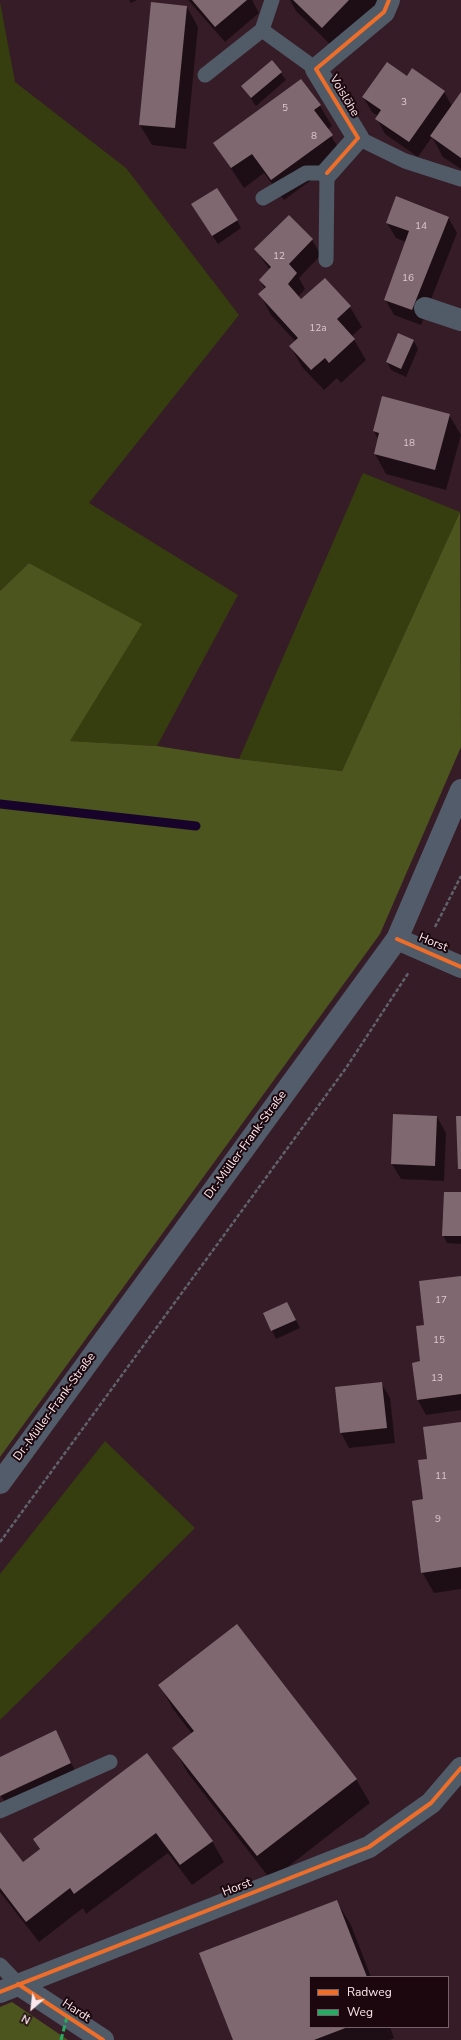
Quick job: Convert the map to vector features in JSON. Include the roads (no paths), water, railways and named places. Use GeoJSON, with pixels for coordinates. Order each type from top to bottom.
{"type":"FeatureCollection","features":[{"type":"Feature","properties":{"kind":"main road","name":"Dr.-Müller-Frank-Straße"},"geometry":{"type":"LineString","coordinates":[[0,1483],[396,939],[461,790]]}},
{"type":"Feature","properties":{"kind":"street","name":"Voislöhe"},"geometry":{"type":"LineString","coordinates":[[358,138],[316,69],[384,12],[390,0]]}},
{"type":"Feature","properties":{"kind":"street"},"geometry":{"type":"LineString","coordinates":[[326,173],[358,138]]}},
{"type":"Feature","properties":{"kind":"street"},"geometry":{"type":"LineString","coordinates":[[425,308],[461,320]]}},
{"type":"Feature","properties":{"kind":"street","name":"Horst"},"geometry":{"type":"LineString","coordinates":[[396,939],[461,966]]}},
{"type":"Feature","properties":{"kind":"street","name":"Horst"},"geometry":{"type":"LineString","coordinates":[[9,1988],[369,1847],[431,1803],[461,1768]]}},
{"type":"Feature","properties":{"kind":"street","name":"Hardt"},"geometry":{"type":"LineString","coordinates":[[9,1988],[103,2040]]}},
{"type":"Feature","properties":{"kind":"lane"},"geometry":{"type":"LineString","coordinates":[[205,75],[262,30],[272,0]]}},
{"type":"Feature","properties":{"kind":"lane"},"geometry":{"type":"LineString","coordinates":[[262,30],[316,69]]}},
{"type":"Feature","properties":{"kind":"lane"},"geometry":{"type":"LineString","coordinates":[[358,138],[405,162],[461,179]]}},
{"type":"Feature","properties":{"kind":"lane"},"geometry":{"type":"LineString","coordinates":[[262,198],[306,173],[326,173],[326,260]]}},
{"type":"Feature","properties":{"kind":"lane"},"geometry":{"type":"LineString","coordinates":[[0,1811],[110,1762]]}},
{"type":"Feature","properties":{"kind":"lane"},"geometry":{"type":"LineString","coordinates":[[0,1965],[9,1988]]}},
{"type":"Feature","properties":{"kind":"waterway"},"geometry":{"type":"LineString","coordinates":[[0,804],[196,826]]}}]}
